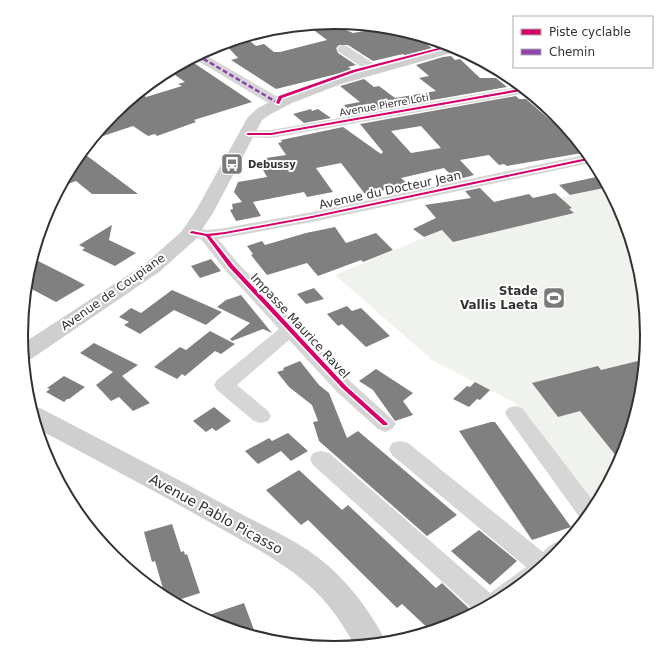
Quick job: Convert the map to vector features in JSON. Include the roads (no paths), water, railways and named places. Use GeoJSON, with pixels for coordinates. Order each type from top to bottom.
{"type":"FeatureCollection","features":[{"type":"Feature","properties":{"kind":"main road","name":"Avenue de Coupiane"},"geometry":{"type":"LineString","coordinates":[[29,350],[152,268],[199,234],[204,214],[256,117],[278,103],[349,76],[373,68],[446,50]]}},
{"type":"Feature","properties":{"kind":"main road","name":"Avenue Pablo Picasso"},"geometry":{"type":"LineString","coordinates":[[39,418],[217,513],[281,549],[306,565],[327,583],[347,606],[369,640]]}},
{"type":"Feature","properties":{"kind":"street"},"geometry":{"type":"LineString","coordinates":[[344,49],[373,68]]}},
{"type":"Feature","properties":{"kind":"street"},"geometry":{"type":"LineString","coordinates":[[203,59],[278,103]]}},
{"type":"Feature","properties":{"kind":"street","name":"Avenue Pierre Loti"},"geometry":{"type":"LineString","coordinates":[[248,134],[271,134],[519,91]]}},
{"type":"Feature","properties":{"kind":"street","name":"Avenue du Docteur Jean"},"geometry":{"type":"LineString","coordinates":[[199,234],[312,217],[585,159]]}},
{"type":"Feature","properties":{"kind":"street","name":"Impasse Maurice Ravel"},"geometry":{"type":"LineString","coordinates":[[199,234],[231,266],[344,387],[385,424]]}},
{"type":"Feature","properties":{"kind":"street","name":"Impasse Maurice Ravel"},"geometry":{"type":"LineString","coordinates":[[261,416],[224,385],[291,330]]}},
{"type":"Feature","properties":{"kind":"street"},"geometry":{"type":"LineString","coordinates":[[515,413],[587,509]]}},
{"type":"Feature","properties":{"kind":"street"},"geometry":{"type":"LineString","coordinates":[[400,449],[528,574]]}},
{"type":"Feature","properties":{"kind":"street"},"geometry":{"type":"LineString","coordinates":[[321,459],[484,603]]}},
{"type":"Feature","properties":{"kind":"place","name":"Debussy"},"geometry":{"type":"Point","coordinates":[232,164]}},
{"type":"Feature","properties":{"kind":"place","name":"Stade Vallis Laeta"},"geometry":{"type":"Point","coordinates":[554,298]}}]}
